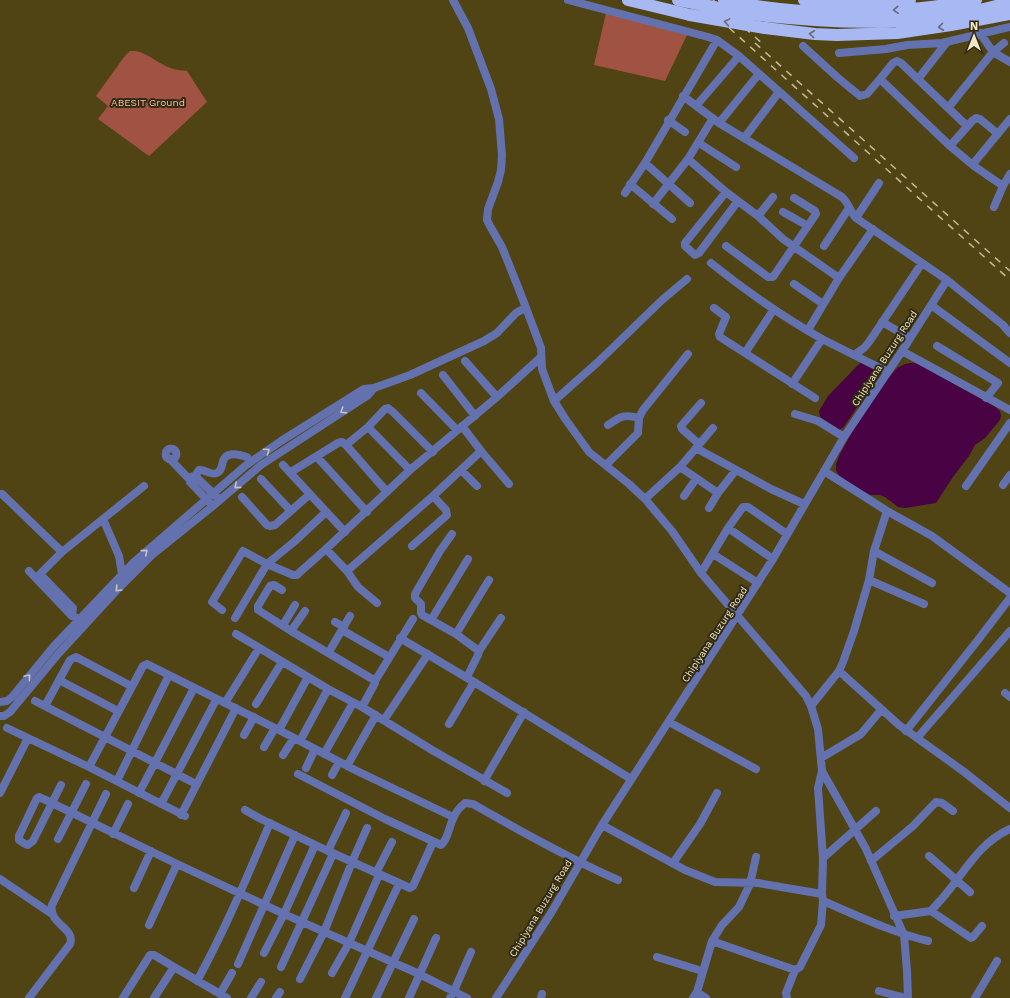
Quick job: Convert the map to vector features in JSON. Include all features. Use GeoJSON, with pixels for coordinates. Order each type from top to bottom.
{"type":"FeatureCollection","features":[{"type":"Feature","properties":{"kind":"highway"},"geometry":{"type":"LineString","coordinates":[[628,0],[690,15],[765,28],[830,35],[897,32],[951,25],[1008,9]]}},
{"type":"Feature","properties":{"kind":"highway"},"geometry":{"type":"LineString","coordinates":[[678,0],[750,14],[802,20],[847,22],[888,22],[1008,9]]}},
{"type":"Feature","properties":{"kind":"highway"},"geometry":{"type":"LineString","coordinates":[[804,0],[870,2],[910,0]]}},
{"type":"Feature","properties":{"kind":"highway"},"geometry":{"type":"LineString","coordinates":[[728,1],[771,8],[867,12],[939,6],[976,0]]}},
{"type":"Feature","properties":{"kind":"street"},"geometry":{"type":"LineString","coordinates":[[453,0],[468,28],[491,89],[499,119],[502,155],[501,170],[488,209],[488,220],[515,278],[541,348],[542,368],[554,401],[588,452],[630,484],[645,500],[672,531],[701,573],[753,636],[800,688],[812,706],[818,729],[822,771],[818,788],[823,858],[822,919],[818,932],[800,967],[796,970],[786,993],[787,998]]}},
{"type":"Feature","properties":{"kind":"street"},"geometry":{"type":"LineString","coordinates":[[568,0],[717,40],[739,56],[758,75],[854,158]]}},
{"type":"Feature","properties":{"kind":"street"},"geometry":{"type":"LineString","coordinates":[[839,53],[886,49],[907,45],[934,44],[1010,27]]}},
{"type":"Feature","properties":{"kind":"street"},"geometry":{"type":"LineString","coordinates":[[980,33],[993,52],[1010,62]]}},
{"type":"Feature","properties":{"kind":"street"},"geometry":{"type":"LineString","coordinates":[[625,193],[645,163],[668,120],[717,40]]}},
{"type":"Feature","properties":{"kind":"street"},"geometry":{"type":"LineString","coordinates":[[918,79],[947,42]]}},
{"type":"Feature","properties":{"kind":"street"},"geometry":{"type":"LineString","coordinates":[[948,108],[993,52],[1004,43]]}},
{"type":"Feature","properties":{"kind":"street"},"geometry":{"type":"LineString","coordinates":[[804,46],[860,96],[867,94],[893,63],[897,61],[901,63],[967,126]]}},
{"type":"Feature","properties":{"kind":"street"},"geometry":{"type":"LineString","coordinates":[[696,106],[739,56]]}},
{"type":"Feature","properties":{"kind":"street"},"geometry":{"type":"LineString","coordinates":[[653,204],[688,159],[698,142],[716,120],[758,75]]}},
{"type":"Feature","properties":{"kind":"street"},"geometry":{"type":"LineString","coordinates":[[880,79],[950,146],[1003,186]]}},
{"type":"Feature","properties":{"kind":"street"},"geometry":{"type":"LineString","coordinates":[[745,138],[779,92]]}},
{"type":"Feature","properties":{"kind":"street"},"geometry":{"type":"LineString","coordinates":[[683,96],[716,120],[842,197],[847,202],[851,213],[856,218],[947,280],[1003,325],[1010,333]]}},
{"type":"Feature","properties":{"kind":"street"},"geometry":{"type":"LineString","coordinates":[[950,146],[976,118],[980,119],[998,134]]}},
{"type":"Feature","properties":{"kind":"street"},"geometry":{"type":"LineString","coordinates":[[973,164],[1010,119]]}},
{"type":"Feature","properties":{"kind":"street"},"geometry":{"type":"LineString","coordinates":[[668,120],[685,132]]}},
{"type":"Feature","properties":{"kind":"street"},"geometry":{"type":"LineString","coordinates":[[698,142],[736,167]]}},
{"type":"Feature","properties":{"kind":"street"},"geometry":{"type":"LineString","coordinates":[[688,159],[726,192],[758,216],[783,239],[838,278]]}},
{"type":"Feature","properties":{"kind":"street"},"geometry":{"type":"LineString","coordinates":[[645,163],[690,203]]}},
{"type":"Feature","properties":{"kind":"street"},"geometry":{"type":"LineString","coordinates":[[994,207],[1010,174]]}},
{"type":"Feature","properties":{"kind":"street"},"geometry":{"type":"LineString","coordinates":[[856,218],[879,183]]}},
{"type":"Feature","properties":{"kind":"street"},"geometry":{"type":"LineString","coordinates":[[630,184],[672,219]]}},
{"type":"Feature","properties":{"kind":"street"},"geometry":{"type":"LineString","coordinates":[[726,192],[684,244],[695,255],[700,253],[738,201]]}},
{"type":"Feature","properties":{"kind":"street"},"geometry":{"type":"LineString","coordinates":[[758,216],[773,197]]}},
{"type":"Feature","properties":{"kind":"street"},"geometry":{"type":"LineString","coordinates":[[726,246],[770,278],[774,276],[793,246],[816,215],[816,212],[794,198]]}},
{"type":"Feature","properties":{"kind":"street"},"geometry":{"type":"LineString","coordinates":[[824,246],[849,208]]}},
{"type":"Feature","properties":{"kind":"street"},"geometry":{"type":"LineString","coordinates":[[783,212],[808,226]]}},
{"type":"Feature","properties":{"kind":"street"},"geometry":{"type":"LineString","coordinates":[[808,330],[838,278],[873,229]]}},
{"type":"Feature","properties":{"kind":"street"},"geometry":{"type":"LineString","coordinates":[[711,263],[737,284],[822,339],[888,372]]}},
{"type":"Feature","properties":{"kind":"street"},"geometry":{"type":"LineString","coordinates":[[854,355],[866,346],[922,263]]}},
{"type":"Feature","properties":{"kind":"street"},"geometry":{"type":"LineString","coordinates":[[554,401],[598,362],[662,300],[687,279]]}},
{"type":"Feature","properties":{"kind":"street","name":"Chipiyana Buzurg Road"},"geometry":{"type":"LineString","coordinates":[[496,998],[551,913],[579,862],[631,779],[738,616],[844,437],[902,351],[947,280]]}},
{"type":"Feature","properties":{"kind":"street"},"geometry":{"type":"LineString","coordinates":[[794,284],[823,304]]}},
{"type":"Feature","properties":{"kind":"street"},"geometry":{"type":"LineString","coordinates":[[931,305],[1010,363]]}},
{"type":"Feature","properties":{"kind":"street"},"geometry":{"type":"LineString","coordinates":[[0,702],[7,701],[20,694],[85,625],[137,565],[245,466],[281,441],[364,389],[374,388],[410,375],[484,341],[497,333],[516,313],[525,308]]}},
{"type":"Feature","properties":{"kind":"street"},"geometry":{"type":"LineString","coordinates":[[714,308],[727,318],[719,336],[815,398]]}},
{"type":"Feature","properties":{"kind":"street"},"geometry":{"type":"LineString","coordinates":[[745,353],[774,309]]}},
{"type":"Feature","properties":{"kind":"street"},"geometry":{"type":"LineString","coordinates":[[882,322],[910,338]]}},
{"type":"Feature","properties":{"kind":"street"},"geometry":{"type":"LineString","coordinates":[[792,384],[822,339]]}},
{"type":"Feature","properties":{"kind":"street"},"geometry":{"type":"LineString","coordinates":[[937,346],[998,383],[986,398]]}},
{"type":"Feature","properties":{"kind":"street"},"geometry":{"type":"LineString","coordinates":[[902,351],[1010,410]]}},
{"type":"Feature","properties":{"kind":"street"},"geometry":{"type":"LineString","coordinates":[[606,466],[636,437],[639,429],[639,418],[643,410],[688,354]]}},
{"type":"Feature","properties":{"kind":"street"},"geometry":{"type":"LineString","coordinates":[[222,610],[212,602],[243,551],[267,564],[293,575],[297,575],[410,470],[475,416],[541,357]]}},
{"type":"Feature","properties":{"kind":"street"},"geometry":{"type":"LineString","coordinates":[[465,361],[497,397]]}},
{"type":"Feature","properties":{"kind":"street"},"geometry":{"type":"LineString","coordinates":[[443,376],[475,416]]}},
{"type":"Feature","properties":{"kind":"street"},"geometry":{"type":"LineString","coordinates":[[0,716],[4,716],[10,712],[20,694],[75,617],[122,574],[152,555],[214,506],[261,465],[367,396],[374,388]]}},
{"type":"Feature","properties":{"kind":"street"},"geometry":{"type":"LineString","coordinates":[[422,393],[481,451],[508,484]]}},
{"type":"Feature","properties":{"kind":"street"},"geometry":{"type":"LineString","coordinates":[[701,403],[681,426],[698,446],[736,470],[771,489],[804,504]]}},
{"type":"Feature","properties":{"kind":"street"},"geometry":{"type":"LineString","coordinates":[[346,445],[368,427],[385,409],[390,409],[433,452]]}},
{"type":"Feature","properties":{"kind":"street"},"geometry":{"type":"LineString","coordinates":[[795,414],[818,421],[844,437]]}},
{"type":"Feature","properties":{"kind":"street"},"geometry":{"type":"LineString","coordinates":[[608,425],[622,416],[639,418]]}},
{"type":"Feature","properties":{"kind":"street"},"geometry":{"type":"LineString","coordinates":[[966,486],[1010,423]]}},
{"type":"Feature","properties":{"kind":"street"},"geometry":{"type":"LineString","coordinates":[[368,427],[410,470]]}},
{"type":"Feature","properties":{"kind":"street"},"geometry":{"type":"LineString","coordinates":[[645,500],[680,467],[713,428]]}},
{"type":"Feature","properties":{"kind":"street"},"geometry":{"type":"LineString","coordinates":[[291,472],[342,442],[387,492]]}},
{"type":"Feature","properties":{"kind":"street"},"geometry":{"type":"LineString","coordinates":[[347,571],[433,496],[481,451]]}},
{"type":"Feature","properties":{"kind":"street"},"geometry":{"type":"LineString","coordinates":[[193,478],[199,470],[203,469],[211,473],[219,472],[224,458],[227,456],[236,454],[247,457]]}},
{"type":"Feature","properties":{"kind":"street"},"geometry":{"type":"LineString","coordinates":[[316,457],[366,512]]}},
{"type":"Feature","properties":{"kind":"street"},"geometry":{"type":"LineString","coordinates":[[173,458],[210,497],[214,506]]}},
{"type":"Feature","properties":{"kind":"street"},"geometry":{"type":"LineString","coordinates":[[283,465],[345,532]]}},
{"type":"Feature","properties":{"kind":"street"},"geometry":{"type":"LineString","coordinates":[[680,467],[718,493]]}},
{"type":"Feature","properties":{"kind":"street"},"geometry":{"type":"LineString","coordinates":[[461,470],[477,486]]}},
{"type":"Feature","properties":{"kind":"street"},"geometry":{"type":"LineString","coordinates":[[709,508],[718,493],[736,470]]}},
{"type":"Feature","properties":{"kind":"street"},"geometry":{"type":"LineString","coordinates":[[824,471],[932,536],[1010,593]]}},
{"type":"Feature","properties":{"kind":"street"},"geometry":{"type":"LineString","coordinates":[[1003,485],[1010,475]]}},
{"type":"Feature","properties":{"kind":"street"},"geometry":{"type":"LineString","coordinates":[[261,479],[290,510]]}},
{"type":"Feature","properties":{"kind":"street"},"geometry":{"type":"LineString","coordinates":[[684,496],[696,479]]}},
{"type":"Feature","properties":{"kind":"street"},"geometry":{"type":"LineString","coordinates":[[75,617],[73,608],[40,574],[62,552],[144,486]]}},
{"type":"Feature","properties":{"kind":"street"},"geometry":{"type":"LineString","coordinates":[[2,494],[62,552]]}},
{"type":"Feature","properties":{"kind":"street"},"geometry":{"type":"LineString","coordinates":[[242,497],[267,525],[270,526],[275,525],[290,510],[310,494]]}},
{"type":"Feature","properties":{"kind":"street"},"geometry":{"type":"LineString","coordinates":[[412,546],[447,515],[446,510],[433,496]]}},
{"type":"Feature","properties":{"kind":"street"},"geometry":{"type":"LineString","coordinates":[[210,497],[220,500]]}},
{"type":"Feature","properties":{"kind":"street"},"geometry":{"type":"LineString","coordinates":[[701,573],[741,508],[745,507],[787,534]]}},
{"type":"Feature","properties":{"kind":"street"},"geometry":{"type":"LineString","coordinates":[[812,706],[838,670],[854,631],[869,580],[874,551],[887,510]]}},
{"type":"Feature","properties":{"kind":"street"},"geometry":{"type":"LineString","coordinates":[[235,618],[267,564],[295,541],[326,512]]}},
{"type":"Feature","properties":{"kind":"street"},"geometry":{"type":"LineString","coordinates":[[102,519],[119,556],[122,574]]}},
{"type":"Feature","properties":{"kind":"street"},"geometry":{"type":"LineString","coordinates":[[728,528],[773,559]]}},
{"type":"Feature","properties":{"kind":"street"},"geometry":{"type":"LineString","coordinates":[[452,534],[440,550],[414,596],[421,605],[421,614],[456,634],[479,651]]}},
{"type":"Feature","properties":{"kind":"street"},"geometry":{"type":"LineString","coordinates":[[326,549],[347,571],[358,587],[377,603]]}},
{"type":"Feature","properties":{"kind":"street"},"geometry":{"type":"LineString","coordinates":[[874,551],[932,583]]}},
{"type":"Feature","properties":{"kind":"street"},"geometry":{"type":"LineString","coordinates":[[713,554],[758,583]]}},
{"type":"Feature","properties":{"kind":"street"},"geometry":{"type":"LineString","coordinates":[[431,620],[468,559]]}},
{"type":"Feature","properties":{"kind":"street"},"geometry":{"type":"LineString","coordinates":[[29,571],[85,625]]}},
{"type":"Feature","properties":{"kind":"street"},"geometry":{"type":"LineString","coordinates":[[456,634],[489,580]]}},
{"type":"Feature","properties":{"kind":"street"},"geometry":{"type":"LineString","coordinates":[[869,580],[924,604]]}},
{"type":"Feature","properties":{"kind":"street"},"geometry":{"type":"LineString","coordinates":[[282,590],[274,585],[271,585],[258,608],[260,611],[375,681]]}},
{"type":"Feature","properties":{"kind":"street"},"geometry":{"type":"LineString","coordinates":[[906,731],[1010,598]]}},
{"type":"Feature","properties":{"kind":"street"},"geometry":{"type":"LineString","coordinates":[[283,626],[295,605]]}},
{"type":"Feature","properties":{"kind":"street"},"geometry":{"type":"LineString","coordinates":[[291,631],[305,611]]}},
{"type":"Feature","properties":{"kind":"street"},"geometry":{"type":"LineString","coordinates":[[329,652],[350,616]]}},
{"type":"Feature","properties":{"kind":"street"},"geometry":{"type":"LineString","coordinates":[[362,707],[375,681],[413,618]]}},
{"type":"Feature","properties":{"kind":"street"},"geometry":{"type":"LineString","coordinates":[[449,724],[471,679],[479,651],[501,618]]}},
{"type":"Feature","properties":{"kind":"street"},"geometry":{"type":"LineString","coordinates":[[335,622],[343,629],[389,657]]}},
{"type":"Feature","properties":{"kind":"street"},"geometry":{"type":"LineString","coordinates":[[917,738],[1010,631]]}},
{"type":"Feature","properties":{"kind":"street"},"geometry":{"type":"LineString","coordinates":[[236,634],[507,793]]}},
{"type":"Feature","properties":{"kind":"street"},"geometry":{"type":"LineString","coordinates":[[400,638],[471,679],[631,779]]}},
{"type":"Feature","properties":{"kind":"street"},"geometry":{"type":"LineString","coordinates":[[225,703],[259,648]]}},
{"type":"Feature","properties":{"kind":"street"},"geometry":{"type":"LineString","coordinates":[[384,720],[428,654]]}},
{"type":"Feature","properties":{"kind":"street"},"geometry":{"type":"LineString","coordinates":[[45,706],[70,660],[76,657],[131,686]]}},
{"type":"Feature","properties":{"kind":"street"},"geometry":{"type":"LineString","coordinates":[[256,704],[282,662]]}},
{"type":"Feature","properties":{"kind":"street"},"geometry":{"type":"LineString","coordinates":[[89,767],[144,664],[169,675],[216,700],[236,708],[343,764],[453,817]]}},
{"type":"Feature","properties":{"kind":"street"},"geometry":{"type":"LineString","coordinates":[[838,670],[906,731],[963,771],[1010,808]]}},
{"type":"Feature","properties":{"kind":"street"},"geometry":{"type":"LineString","coordinates":[[117,782],[169,675]]}},
{"type":"Feature","properties":{"kind":"street"},"geometry":{"type":"LineString","coordinates":[[264,747],[277,729],[308,677]]}},
{"type":"Feature","properties":{"kind":"street"},"geometry":{"type":"LineString","coordinates":[[59,680],[118,711]]}},
{"type":"Feature","properties":{"kind":"street"},"geometry":{"type":"LineString","coordinates":[[139,793],[194,688]]}},
{"type":"Feature","properties":{"kind":"street"},"geometry":{"type":"LineString","coordinates":[[284,755],[297,739],[328,689]]}},
{"type":"Feature","properties":{"kind":"street"},"geometry":{"type":"LineString","coordinates":[[161,804],[216,700]]}},
{"type":"Feature","properties":{"kind":"street"},"geometry":{"type":"LineString","coordinates":[[35,701],[196,784]]}},
{"type":"Feature","properties":{"kind":"street"},"geometry":{"type":"LineString","coordinates":[[324,754],[353,703]]}},
{"type":"Feature","properties":{"kind":"street"},"geometry":{"type":"LineString","coordinates":[[8,728],[89,767],[183,816],[196,784],[236,708]]}},
{"type":"Feature","properties":{"kind":"street"},"geometry":{"type":"LineString","coordinates":[[821,758],[861,734],[881,710]]}},
{"type":"Feature","properties":{"kind":"street"},"geometry":{"type":"LineString","coordinates":[[484,780],[524,712]]}},
{"type":"Feature","properties":{"kind":"street"},"geometry":{"type":"LineString","coordinates":[[332,775],[343,764],[376,715]]}},
{"type":"Feature","properties":{"kind":"street"},"geometry":{"type":"LineString","coordinates":[[244,735],[254,718]]}},
{"type":"Feature","properties":{"kind":"street"},"geometry":{"type":"LineString","coordinates":[[669,722],[756,768]]}},
{"type":"Feature","properties":{"kind":"street"},"geometry":{"type":"LineString","coordinates":[[0,793],[28,738]]}},
{"type":"Feature","properties":{"kind":"street"},"geometry":{"type":"LineString","coordinates":[[306,768],[315,749]]}},
{"type":"Feature","properties":{"kind":"street"},"geometry":{"type":"LineString","coordinates":[[822,771],[871,860],[894,916],[904,935],[907,966],[907,998],[879,991]]}},
{"type":"Feature","properties":{"kind":"street"},"geometry":{"type":"LineString","coordinates":[[298,774],[350,802],[441,845],[443,844],[453,817],[465,803],[473,804],[536,840],[618,880]]}},
{"type":"Feature","properties":{"kind":"street"},"geometry":{"type":"LineString","coordinates":[[58,839],[86,784]]}},
{"type":"Feature","properties":{"kind":"street"},"geometry":{"type":"LineString","coordinates":[[61,785],[52,803],[32,843],[28,845],[20,841],[18,836],[36,798],[39,797],[52,803],[71,812],[92,824],[264,905],[420,975],[452,995],[467,998]]}},
{"type":"Feature","properties":{"kind":"street"},"geometry":{"type":"LineString","coordinates":[[673,863],[700,824],[717,793]]}},
{"type":"Feature","properties":{"kind":"street"},"geometry":{"type":"LineString","coordinates":[[52,914],[52,905],[106,794]]}},
{"type":"Feature","properties":{"kind":"street"},"geometry":{"type":"LineString","coordinates":[[871,860],[913,826],[936,802],[942,803],[953,811]]}},
{"type":"Feature","properties":{"kind":"street"},"geometry":{"type":"LineString","coordinates":[[113,834],[128,804]]}},
{"type":"Feature","properties":{"kind":"street"},"geometry":{"type":"LineString","coordinates":[[245,810],[315,845],[399,884],[412,887],[433,842]]}},
{"type":"Feature","properties":{"kind":"street"},"geometry":{"type":"LineString","coordinates":[[823,858],[876,811]]}},
{"type":"Feature","properties":{"kind":"street"},"geometry":{"type":"LineString","coordinates":[[281,966],[302,922],[346,813]]}},
{"type":"Feature","properties":{"kind":"street"},"geometry":{"type":"LineString","coordinates":[[197,981],[240,893],[270,823]]}},
{"type":"Feature","properties":{"kind":"street"},"geometry":{"type":"LineString","coordinates":[[602,825],[698,876],[715,882],[758,883],[823,897],[867,921],[904,935],[928,941]]}},
{"type":"Feature","properties":{"kind":"street"},"geometry":{"type":"LineString","coordinates":[[300,979],[324,932],[367,828]]}},
{"type":"Feature","properties":{"kind":"street"},"geometry":{"type":"LineString","coordinates":[[894,916],[931,911],[946,894],[970,861],[993,839],[1010,829]]}},
{"type":"Feature","properties":{"kind":"street"},"geometry":{"type":"LineString","coordinates":[[238,964],[295,835]]}},
{"type":"Feature","properties":{"kind":"street"},"geometry":{"type":"LineString","coordinates":[[332,973],[349,943],[392,842]]}},
{"type":"Feature","properties":{"kind":"street"},"geometry":{"type":"LineString","coordinates":[[264,953],[284,914],[315,845]]}},
{"type":"Feature","properties":{"kind":"street"},"geometry":{"type":"LineString","coordinates":[[134,888],[151,851]]}},
{"type":"Feature","properties":{"kind":"street"},"geometry":{"type":"LineString","coordinates":[[929,856],[970,892]]}},
{"type":"Feature","properties":{"kind":"street"},"geometry":{"type":"LineString","coordinates":[[706,998],[695,995],[712,941],[722,925],[739,907],[750,884],[756,857]]}},
{"type":"Feature","properties":{"kind":"street"},"geometry":{"type":"LineString","coordinates":[[149,925],[177,864]]}},
{"type":"Feature","properties":{"kind":"street"},"geometry":{"type":"LineString","coordinates":[[0,879],[52,914],[69,934],[71,941],[29,998]]}},
{"type":"Feature","properties":{"kind":"street"},"geometry":{"type":"LineString","coordinates":[[345,998],[399,884]]}},
{"type":"Feature","properties":{"kind":"street"},"geometry":{"type":"LineString","coordinates":[[931,911],[970,938],[973,937],[982,926]]}},
{"type":"Feature","properties":{"kind":"street"},"geometry":{"type":"LineString","coordinates":[[376,998],[414,919]]}},
{"type":"Feature","properties":{"kind":"street"},"geometry":{"type":"LineString","coordinates":[[409,998],[436,938]]}},
{"type":"Feature","properties":{"kind":"street"},"geometry":{"type":"LineString","coordinates":[[712,941],[796,970]]}},
{"type":"Feature","properties":{"kind":"street"},"geometry":{"type":"LineString","coordinates":[[452,995],[471,952]]}},
{"type":"Feature","properties":{"kind":"street"},"geometry":{"type":"LineString","coordinates":[[123,998],[150,955],[154,955],[224,996],[232,973]]}},
{"type":"Feature","properties":{"kind":"street"},"geometry":{"type":"LineString","coordinates":[[657,957],[702,972]]}},
{"type":"Feature","properties":{"kind":"street"},"geometry":{"type":"LineString","coordinates":[[975,998],[997,961]]}},
{"type":"Feature","properties":{"kind":"street"},"geometry":{"type":"LineString","coordinates":[[154,998],[174,967]]}},
{"type":"Feature","properties":{"kind":"street"},"geometry":{"type":"LineString","coordinates":[[251,998],[261,982]]}},
{"type":"Feature","properties":{"kind":"green space"},"geometry":{"type":"Polygon","coordinates":[[[606,13],[687,35],[665,81],[594,65],[606,13]]]}},
{"type":"Feature","properties":{"kind":"green space","name":"ABESIT Ground"},"geometry":{"type":"Polygon","coordinates":[[[130,51],[143,53],[165,66],[177,70],[187,71],[207,102],[149,156],[98,119],[108,106],[96,96],[130,51]]]}},
{"type":"Feature","properties":{"kind":"shaded area"},"geometry":{"type":"Polygon","coordinates":[[[861,363],[877,371],[879,375],[843,428],[839,430],[820,417],[819,411],[828,396],[861,363]]]}},
{"type":"Feature","properties":{"kind":"shaded area"},"geometry":{"type":"Polygon","coordinates":[[[910,363],[915,363],[925,367],[994,406],[1000,411],[1001,416],[1000,420],[985,438],[975,445],[936,503],[905,508],[898,507],[880,495],[870,495],[845,481],[838,474],[836,464],[853,430],[881,386],[897,368],[910,363]]]}},
{"type":"Feature","properties":{"kind":"railway"},"geometry":{"type":"LineString","coordinates":[[698,0],[1010,280]]}},
{"type":"Feature","properties":{"kind":"railway"},"geometry":{"type":"LineString","coordinates":[[713,0],[764,45]]}},
{"type":"Feature","properties":{"kind":"railway"},"geometry":{"type":"LineString","coordinates":[[755,43],[1010,271]]}}]}
